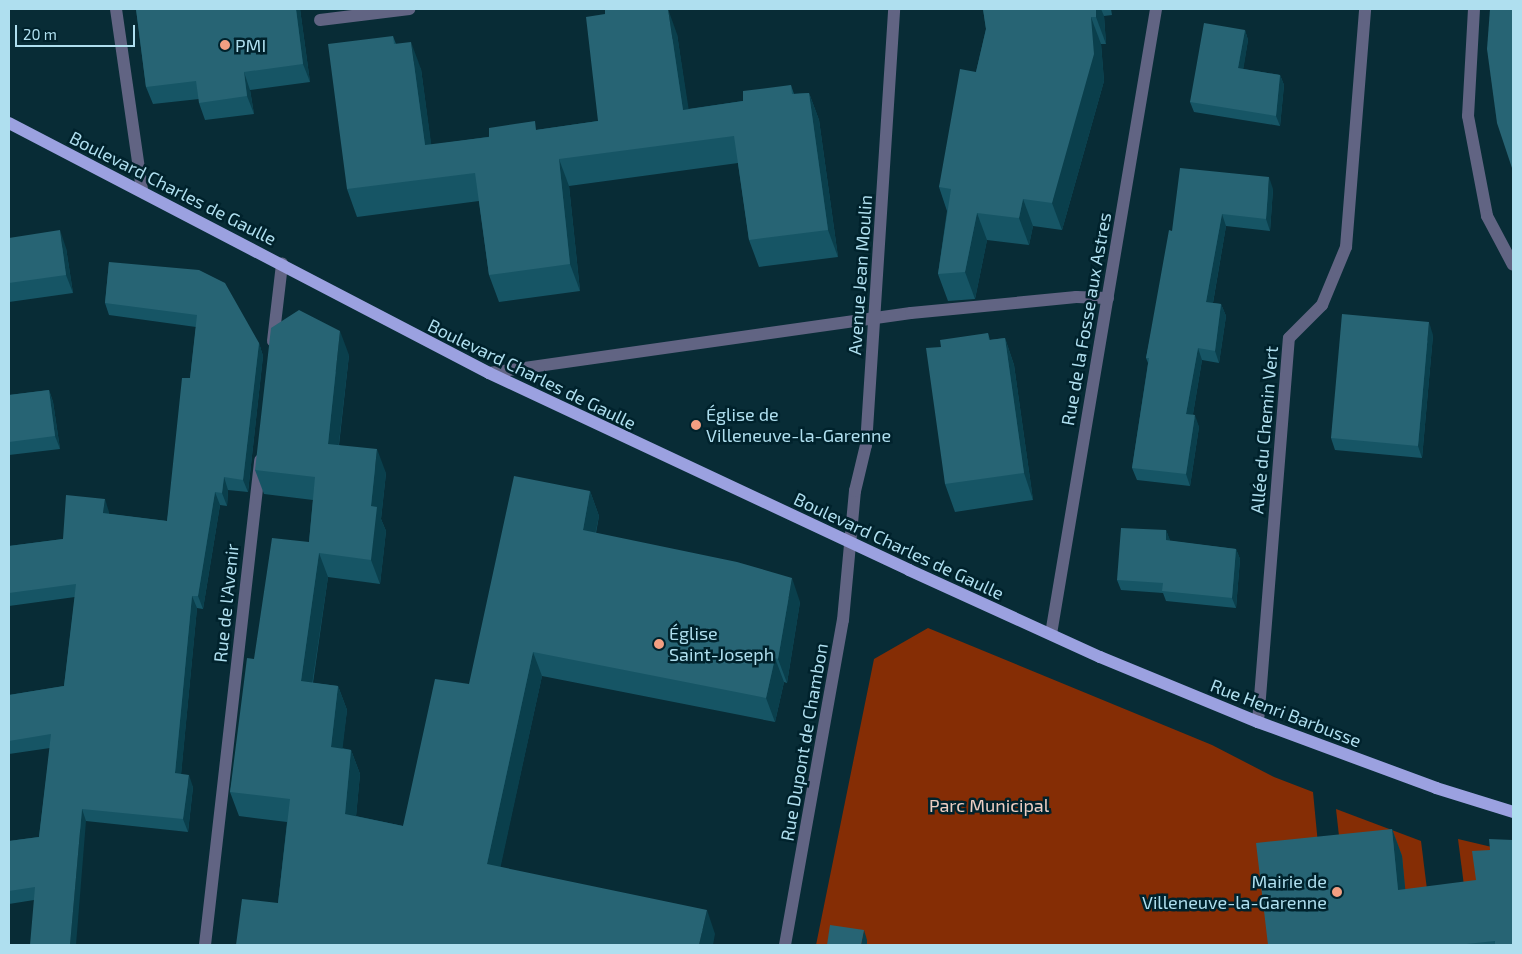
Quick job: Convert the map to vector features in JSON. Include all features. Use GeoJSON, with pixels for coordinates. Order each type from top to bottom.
{"type":"FeatureCollection","features":[{"type":"Feature","properties":{"kind":"main road","name":"Boulevard Charles de Gaulle"},"geometry":{"type":"LineString","coordinates":[[9,123],[142,190],[282,264],[343,299],[490,373],[850,543],[1051,634]]}},
{"type":"Feature","properties":{"kind":"main road","name":"Rue Henri Barbusse"},"geometry":{"type":"LineString","coordinates":[[1051,634],[1258,722],[1436,788],[1513,812]]}},
{"type":"Feature","properties":{"kind":"street"},"geometry":{"type":"LineString","coordinates":[[116,9],[142,190]]}},
{"type":"Feature","properties":{"kind":"street"},"geometry":{"type":"LineString","coordinates":[[320,20],[409,9]]}},
{"type":"Feature","properties":{"kind":"street","name":"Avenue Jean Moulin"},"geometry":{"type":"LineString","coordinates":[[850,543],[855,491],[866,446],[894,9]]}},
{"type":"Feature","properties":{"kind":"street","name":"Rue de la Fosse aux Astres"},"geometry":{"type":"LineString","coordinates":[[1051,634],[1156,9]]}},
{"type":"Feature","properties":{"kind":"street","name":"Allée du Chemin Vert"},"geometry":{"type":"LineString","coordinates":[[1258,722],[1289,338],[1322,305],[1346,247],[1365,9]]}},
{"type":"Feature","properties":{"kind":"street"},"geometry":{"type":"LineString","coordinates":[[1474,9],[1468,116],[1487,216],[1513,265]]}},
{"type":"Feature","properties":{"kind":"street"},"geometry":{"type":"LineString","coordinates":[[271,359],[282,264]]}},
{"type":"Feature","properties":{"kind":"street"},"geometry":{"type":"LineString","coordinates":[[490,373],[875,318],[1076,297],[1108,298]]}},
{"type":"Feature","properties":{"kind":"street","name":"Rue de l'Avenir"},"geometry":{"type":"LineString","coordinates":[[205,945],[261,448]]}},
{"type":"Feature","properties":{"kind":"street","name":"Rue Dupont de Chambon"},"geometry":{"type":"LineString","coordinates":[[784,945],[843,620],[850,543]]}},
{"type":"Feature","properties":{"kind":"green space","name":"Parc Municipal"},"geometry":{"type":"Polygon","coordinates":[[[928,628],[1212,745],[1274,777],[1313,792],[1320,865],[1274,945],[816,945],[874,659],[928,628]]]}},
{"type":"Feature","properties":{"kind":"green space"},"geometry":{"type":"Polygon","coordinates":[[[1336,809],[1421,841],[1430,914],[1342,863],[1336,809]]]}},
{"type":"Feature","properties":{"kind":"green space"},"geometry":{"type":"Polygon","coordinates":[[[1458,839],[1513,852],[1467,909],[1458,839]]]}},
{"type":"Feature","properties":{"kind":"building","name":"PMI"},"geometry":{"type":"Polygon","coordinates":[[[136,9],[296,9],[303,64],[244,72],[247,96],[199,103],[196,81],[146,87],[136,9]]]}},
{"type":"Feature","properties":{"kind":"building"},"geometry":{"type":"Polygon","coordinates":[[[605,9],[668,9],[683,110],[743,101],[743,91],[791,85],[792,94],[809,93],[828,230],[749,240],[734,136],[559,159],[570,264],[489,275],[475,173],[347,189],[328,44],[393,36],[394,44],[411,42],[425,145],[489,137],[489,128],[535,121],[536,130],[598,121],[586,17],[605,14],[605,9]]]}},
{"type":"Feature","properties":{"kind":"building"},"geometry":{"type":"Polygon","coordinates":[[[983,9],[1096,9],[1096,17],[1091,17],[1094,54],[1052,203],[1023,199],[1019,218],[977,213],[965,272],[938,274],[951,189],[939,187],[960,69],[976,72],[986,29],[983,9]]]}},
{"type":"Feature","properties":{"kind":"building"},"geometry":{"type":"Polygon","coordinates":[[[1490,9],[1513,9],[1513,171],[1497,123],[1487,49],[1490,9]]]}},
{"type":"Feature","properties":{"kind":"building"},"geometry":{"type":"Polygon","coordinates":[[[1204,23],[1245,30],[1238,68],[1280,75],[1276,116],[1190,102],[1204,23]]]}},
{"type":"Feature","properties":{"kind":"building"},"geometry":{"type":"Polygon","coordinates":[[[1180,168],[1269,177],[1266,219],[1222,214],[1206,302],[1221,304],[1215,351],[1198,348],[1186,414],[1195,415],[1186,474],[1132,468],[1149,358],[1146,358],[1169,230],[1172,231],[1180,168]]]}},
{"type":"Feature","properties":{"kind":"building"},"geometry":{"type":"Polygon","coordinates":[[[60,230],[66,275],[9,283],[9,238],[60,230]]]}},
{"type":"Feature","properties":{"kind":"building"},"geometry":{"type":"Polygon","coordinates":[[[109,262],[199,270],[225,283],[259,343],[243,480],[224,477],[222,493],[215,492],[198,596],[192,596],[175,773],[189,775],[183,819],[82,809],[70,945],[30,945],[35,887],[9,891],[9,841],[39,837],[51,734],[9,741],[9,695],[64,686],[76,584],[9,593],[9,546],[63,539],[66,495],[105,499],[103,513],[167,521],[182,378],[190,378],[197,315],[105,303],[109,262]]]}},
{"type":"Feature","properties":{"kind":"building"},"geometry":{"type":"Polygon","coordinates":[[[299,310],[340,331],[328,444],[377,449],[371,506],[377,507],[371,560],[319,553],[301,681],[338,686],[331,747],[351,750],[345,814],[403,826],[435,679],[469,684],[514,476],[590,491],[583,530],[737,562],[792,578],[778,659],[775,658],[766,698],[533,652],[487,864],[707,910],[699,945],[236,945],[242,899],[278,903],[290,799],[230,792],[247,658],[254,659],[272,538],[309,542],[315,477],[255,470],[271,328],[299,310]]]}},
{"type":"Feature","properties":{"kind":"building"},"geometry":{"type":"Polygon","coordinates":[[[1342,314],[1429,322],[1418,446],[1331,438],[1342,314]]]}},
{"type":"Feature","properties":{"kind":"building"},"geometry":{"type":"Polygon","coordinates":[[[988,333],[989,340],[1005,338],[1024,473],[945,484],[926,348],[941,347],[940,340],[988,333]]]}},
{"type":"Feature","properties":{"kind":"building"},"geometry":{"type":"Polygon","coordinates":[[[49,390],[55,436],[9,442],[9,395],[49,390]]]}},
{"type":"Feature","properties":{"kind":"building"},"geometry":{"type":"Polygon","coordinates":[[[1121,528],[1166,530],[1166,540],[1236,549],[1232,598],[1162,591],[1163,583],[1117,580],[1121,528]]]}},
{"type":"Feature","properties":{"kind":"building","name":"Mairie de Villeneuve-la-Garenne"},"geometry":{"type":"Polygon","coordinates":[[[1392,829],[1398,890],[1476,880],[1472,851],[1490,850],[1489,839],[1513,840],[1513,945],[1495,945],[1495,941],[1457,945],[1268,945],[1256,843],[1392,829]]]}},
{"type":"Feature","properties":{"kind":"building"},"geometry":{"type":"Polygon","coordinates":[[[830,925],[864,930],[861,945],[827,945],[830,925]]]}},
{"type":"Feature","properties":{"kind":"place","name":"PMI"},"geometry":{"type":"Point","coordinates":[225,45]}},
{"type":"Feature","properties":{"kind":"place","name":"Église de Villeneuve-la-Garenne"},"geometry":{"type":"Point","coordinates":[696,425]}},
{"type":"Feature","properties":{"kind":"place","name":"Église Saint-Joseph"},"geometry":{"type":"Point","coordinates":[659,644]}},
{"type":"Feature","properties":{"kind":"place","name":"Mairie de Villeneuve-la-Garenne"},"geometry":{"type":"Point","coordinates":[1337,892]}}]}
